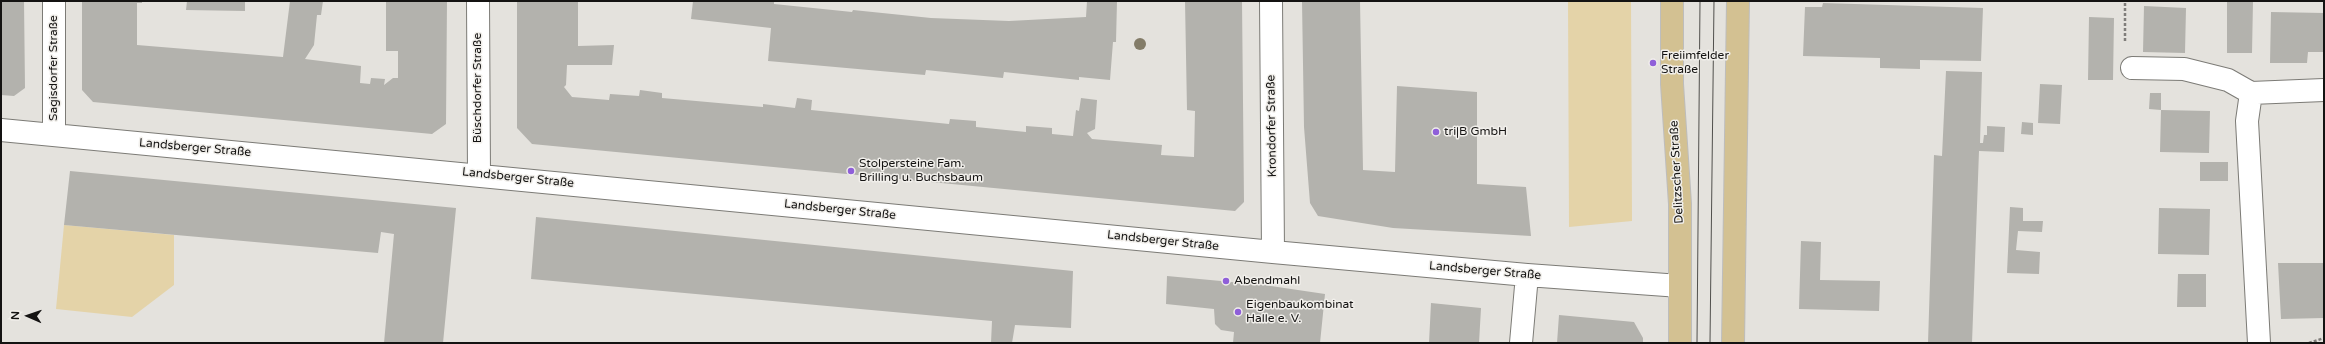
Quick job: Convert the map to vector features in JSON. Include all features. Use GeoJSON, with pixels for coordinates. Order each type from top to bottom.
{"type":"FeatureCollection","features":[{"type":"Feature","properties":{"kind":"main road","name":"Delitzscher Straße"},"geometry":{"type":"LineString","coordinates":[[1672,1],[1672,84],[1680,204],[1680,343]]}},
{"type":"Feature","properties":{"kind":"main road"},"geometry":{"type":"LineString","coordinates":[[1733,343],[1738,1]]}},
{"type":"Feature","properties":{"kind":"street","name":"Sagisdorfer Straße"},"geometry":{"type":"LineString","coordinates":[[54,1],[54,134]]}},
{"type":"Feature","properties":{"kind":"street","name":"Büschdorfer Straße"},"geometry":{"type":"LineString","coordinates":[[478,1],[478,174]]}},
{"type":"Feature","properties":{"kind":"street","name":"Krondorfer Straße"},"geometry":{"type":"LineString","coordinates":[[1271,1],[1273,252]]}},
{"type":"Feature","properties":{"kind":"street"},"geometry":{"type":"LineString","coordinates":[[2132,68],[2184,69],[2228,80],[2251,94],[2324,90]]}},
{"type":"Feature","properties":{"kind":"street"},"geometry":{"type":"LineString","coordinates":[[2251,94],[2247,121],[2258,343]]}},
{"type":"Feature","properties":{"kind":"street","name":"Landsberger Straße"},"geometry":{"type":"LineString","coordinates":[[1,130],[478,174],[1273,252],[1527,275],[1680,286]]}},
{"type":"Feature","properties":{"kind":"street"},"geometry":{"type":"LineString","coordinates":[[1521,343],[1527,275]]}},
{"type":"Feature","properties":{"kind":"path"},"geometry":{"type":"LineString","coordinates":[[2125,1],[2124,64],[2132,68]]}},
{"type":"Feature","properties":{"kind":"path"},"geometry":{"type":"LineString","coordinates":[[2309,343],[2324,338]]}},
{"type":"Feature","properties":{"kind":"shaded area"},"geometry":{"type":"Polygon","coordinates":[[[1568,1],[1631,1],[1632,221],[1569,227],[1568,1]]]}},
{"type":"Feature","properties":{"kind":"shaded area"},"geometry":{"type":"Polygon","coordinates":[[[64,225],[174,235],[174,285],[132,317],[56,309],[64,225]]]}},
{"type":"Feature","properties":{"kind":"building"},"geometry":{"type":"Polygon","coordinates":[[[1,1],[24,1],[25,88],[14,96],[1,95],[1,1]]]}},
{"type":"Feature","properties":{"kind":"building"},"geometry":{"type":"Polygon","coordinates":[[[82,1],[142,1],[142,3],[137,3],[137,45],[283,57],[290,1],[323,1],[321,15],[317,15],[314,45],[305,59],[361,66],[360,83],[370,84],[371,78],[385,79],[384,85],[393,78],[398,78],[398,51],[386,51],[386,1],[447,1],[446,124],[432,134],[93,102],[82,90],[82,1]]]}},
{"type":"Feature","properties":{"kind":"building"},"geometry":{"type":"Polygon","coordinates":[[[187,1],[245,1],[245,11],[186,10],[187,1]]]}},
{"type":"Feature","properties":{"kind":"building"},"geometry":{"type":"Polygon","coordinates":[[[517,1],[578,1],[578,46],[614,45],[612,65],[567,65],[566,85],[564,87],[572,97],[609,100],[610,94],[639,96],[640,90],[662,93],[662,98],[763,107],[763,104],[795,108],[797,98],[812,100],[811,110],[949,124],[950,119],[976,121],[976,127],[1026,132],[1026,126],[1052,128],[1052,134],[1073,136],[1076,110],[1079,111],[1081,98],[1097,100],[1095,129],[1087,133],[1092,139],[1162,145],[1161,155],[1194,157],[1195,111],[1187,110],[1185,1],[1242,1],[1244,202],[1235,211],[532,144],[517,128],[517,1]]]}},
{"type":"Feature","properties":{"kind":"building"},"geometry":{"type":"Polygon","coordinates":[[[693,1],[774,1],[774,4],[852,12],[853,10],[931,18],[1009,21],[1086,17],[1087,1],[1117,1],[1116,42],[1113,42],[1110,80],[1079,77],[1079,80],[1004,72],[1003,78],[926,70],[925,75],[768,61],[771,28],[691,19],[693,1]]]}},
{"type":"Feature","properties":{"kind":"building"},"geometry":{"type":"Polygon","coordinates":[[[1302,1],[1360,1],[1363,170],[1395,172],[1397,86],[1477,92],[1477,184],[1526,187],[1531,236],[1393,228],[1318,216],[1310,203],[1304,127],[1302,1]]]}},
{"type":"Feature","properties":{"kind":"building"},"geometry":{"type":"Polygon","coordinates":[[[2227,1],[2253,1],[2252,53],[2227,53],[2227,1]]]}},
{"type":"Feature","properties":{"kind":"building"},"geometry":{"type":"Polygon","coordinates":[[[1823,3],[1983,8],[1981,61],[1920,60],[1920,69],[1880,68],[1880,58],[1803,56],[1805,7],[1822,7],[1823,3]]]}},
{"type":"Feature","properties":{"kind":"building"},"geometry":{"type":"Polygon","coordinates":[[[2144,6],[2186,8],[2185,53],[2143,52],[2144,6]]]}},
{"type":"Feature","properties":{"kind":"building"},"geometry":{"type":"Polygon","coordinates":[[[2271,12],[2324,13],[2323,52],[2308,52],[2307,63],[2270,63],[2271,12]]]}},
{"type":"Feature","properties":{"kind":"building"},"geometry":{"type":"Polygon","coordinates":[[[2089,17],[2114,18],[2113,80],[2088,80],[2089,17]]]}},
{"type":"Feature","properties":{"kind":"building"},"geometry":{"type":"Polygon","coordinates":[[[1946,71],[1982,72],[1980,143],[1983,143],[1984,135],[1987,135],[1987,126],[2005,127],[2004,152],[1979,151],[1972,343],[1928,343],[1934,155],[1942,156],[1946,71]]]}},
{"type":"Feature","properties":{"kind":"building"},"geometry":{"type":"Polygon","coordinates":[[[2040,84],[2062,85],[2060,124],[2038,123],[2040,84]]]}},
{"type":"Feature","properties":{"kind":"building"},"geometry":{"type":"Polygon","coordinates":[[[2150,93],[2161,93],[2161,110],[2149,109],[2150,93]]]}},
{"type":"Feature","properties":{"kind":"building"},"geometry":{"type":"Polygon","coordinates":[[[2161,110],[2210,111],[2209,153],[2160,152],[2161,110]]]}},
{"type":"Feature","properties":{"kind":"building"},"geometry":{"type":"Polygon","coordinates":[[[2022,122],[2033,123],[2033,135],[2021,134],[2022,122]]]}},
{"type":"Feature","properties":{"kind":"building"},"geometry":{"type":"Polygon","coordinates":[[[2200,162],[2228,162],[2228,181],[2200,181],[2200,162]]]}},
{"type":"Feature","properties":{"kind":"building"},"geometry":{"type":"Polygon","coordinates":[[[70,171],[456,208],[443,343],[384,343],[394,234],[381,232],[378,253],[64,225],[70,171]]]}},
{"type":"Feature","properties":{"kind":"building"},"geometry":{"type":"Polygon","coordinates":[[[2010,207],[2023,208],[2023,221],[2043,221],[2042,232],[2018,231],[2016,250],[2040,252],[2039,274],[2007,273],[2010,207]]]}},
{"type":"Feature","properties":{"kind":"building"},"geometry":{"type":"Polygon","coordinates":[[[2159,208],[2210,209],[2209,255],[2158,254],[2159,208]]]}},
{"type":"Feature","properties":{"kind":"building"},"geometry":{"type":"Polygon","coordinates":[[[536,217],[1073,271],[1071,328],[1015,325],[1012,343],[991,343],[992,321],[531,279],[536,217]]]}},
{"type":"Feature","properties":{"kind":"building"},"geometry":{"type":"Polygon","coordinates":[[[1801,241],[1821,242],[1820,280],[1880,281],[1879,311],[1799,309],[1801,241]]]}},
{"type":"Feature","properties":{"kind":"building"},"geometry":{"type":"Polygon","coordinates":[[[2278,263],[2324,263],[2324,318],[2281,319],[2278,263]]]}},
{"type":"Feature","properties":{"kind":"building"},"geometry":{"type":"Polygon","coordinates":[[[2178,274],[2206,274],[2206,307],[2177,307],[2178,274]]]}},
{"type":"Feature","properties":{"kind":"building"},"geometry":{"type":"Polygon","coordinates":[[[1167,276],[1264,285],[1325,294],[1320,343],[1233,343],[1234,332],[1221,330],[1215,324],[1214,309],[1166,304],[1167,276]]]}},
{"type":"Feature","properties":{"kind":"building"},"geometry":{"type":"Polygon","coordinates":[[[1431,303],[1481,308],[1479,343],[1429,343],[1431,303]]]}},
{"type":"Feature","properties":{"kind":"building"},"geometry":{"type":"Polygon","coordinates":[[[1559,315],[1634,322],[1643,338],[1643,343],[1557,343],[1559,315]]]}},
{"type":"Feature","properties":{"kind":"tram line"},"geometry":{"type":"LineString","coordinates":[[1697,343],[1700,1]]}},
{"type":"Feature","properties":{"kind":"tram line"},"geometry":{"type":"LineString","coordinates":[[1710,343],[1714,1]]}},
{"type":"Feature","properties":{"kind":"place","name":"Freiimfelder Straße"},"geometry":{"type":"Point","coordinates":[1653,63]}},
{"type":"Feature","properties":{"kind":"place","name":"tri|B GmbH"},"geometry":{"type":"Point","coordinates":[1436,132]}},
{"type":"Feature","properties":{"kind":"place","name":"Stolpersteine Fam. Brilling u. Buchsbaum"},"geometry":{"type":"Point","coordinates":[851,171]}},
{"type":"Feature","properties":{"kind":"place","name":"Abendmahl"},"geometry":{"type":"Point","coordinates":[1226,281]}},
{"type":"Feature","properties":{"kind":"place","name":"Eigenbaukombinat Halle e. V."},"geometry":{"type":"Point","coordinates":[1238,312]}}]}
